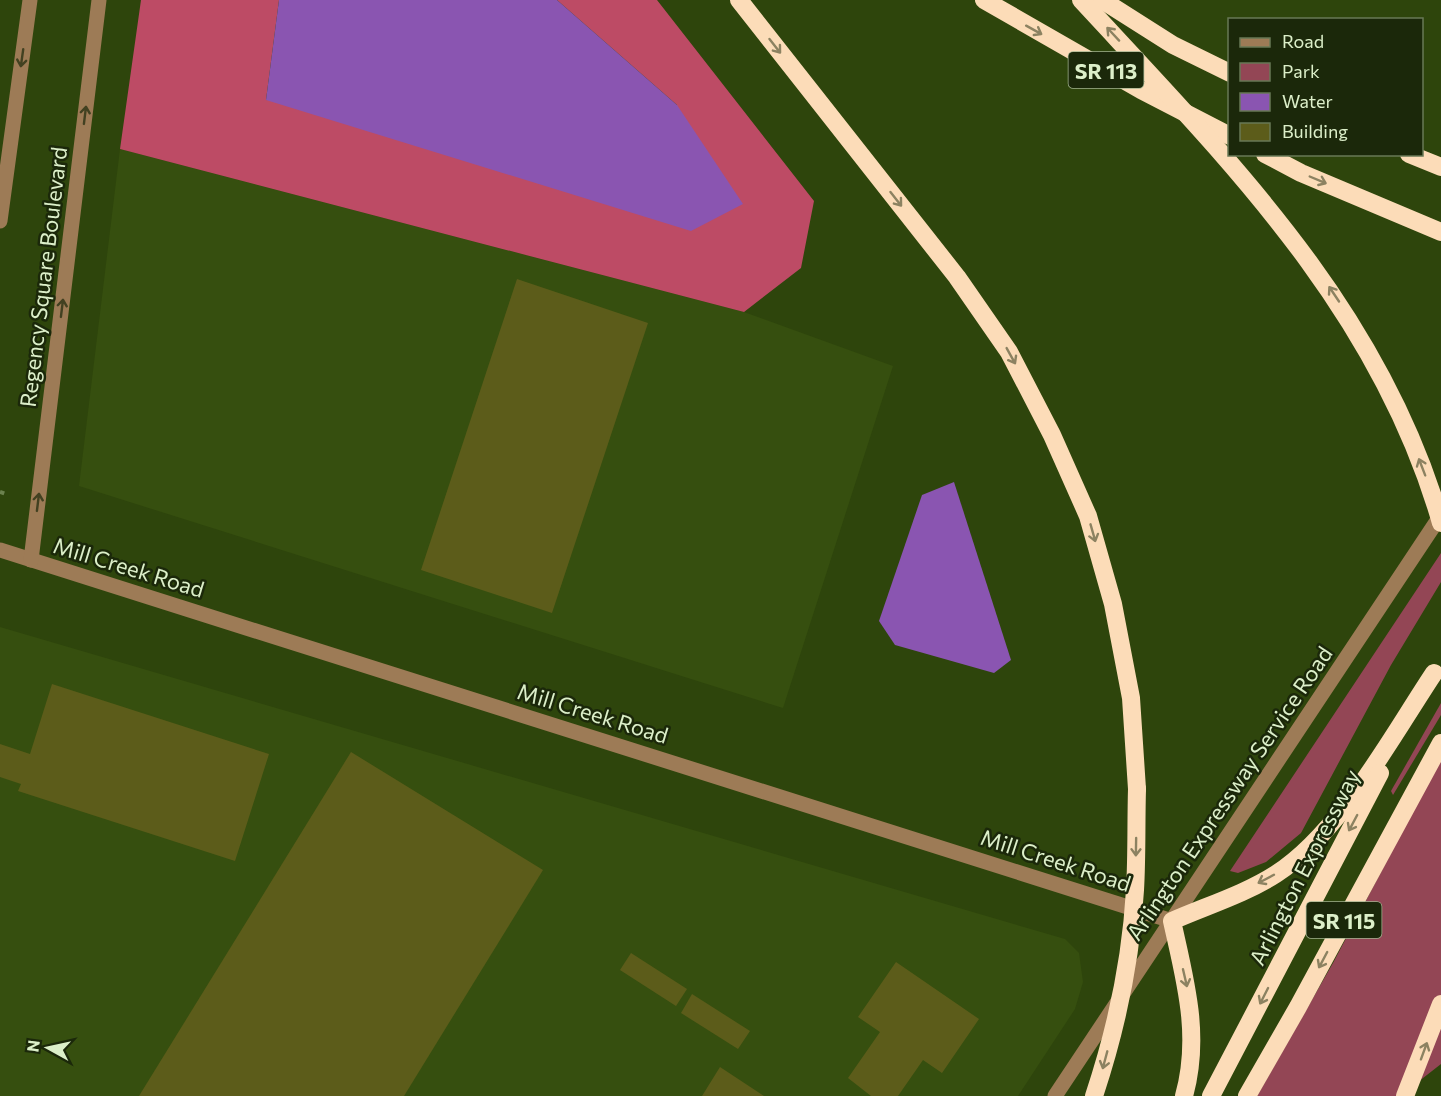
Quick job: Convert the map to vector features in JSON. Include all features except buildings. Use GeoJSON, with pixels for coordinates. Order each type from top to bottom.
{"type":"FeatureCollection","features":[{"type":"Feature","properties":{"kind":"highway"},"geometry":{"type":"LineString","coordinates":[[739,0],[957,277],[1009,352],[1052,435],[1088,516],[1113,604],[1131,698],[1137,789],[1136,890],[1129,949],[1118,1012],[1094,1096]]}},
{"type":"Feature","properties":{"kind":"highway","name":"SR 113"},"geometry":{"type":"LineString","coordinates":[[984,0],[1141,90],[1228,135]]}},
{"type":"Feature","properties":{"kind":"highway"},"geometry":{"type":"LineString","coordinates":[[1082,0],[1209,139],[1313,264],[1348,316],[1413,441],[1441,523]]}},
{"type":"Feature","properties":{"kind":"highway","name":"SR 113"},"geometry":{"type":"LineString","coordinates":[[1102,0],[1173,45],[1228,72]]}},
{"type":"Feature","properties":{"kind":"highway"},"geometry":{"type":"LineString","coordinates":[[1269,156],[1301,173],[1441,232]]}},
{"type":"Feature","properties":{"kind":"highway"},"geometry":{"type":"LineString","coordinates":[[1414,156],[1441,167]]}},
{"type":"Feature","properties":{"kind":"highway"},"geometry":{"type":"LineString","coordinates":[[1184,1096],[1193,1039],[1188,994],[1172,921],[1260,883],[1292,863],[1344,806],[1438,667]]}},
{"type":"Feature","properties":{"kind":"highway","name":"Arlington Expressway"},"geometry":{"type":"LineString","coordinates":[[1211,1096],[1438,667]]}},
{"type":"Feature","properties":{"kind":"highway","name":"SR 115"},"geometry":{"type":"LineString","coordinates":[[1246,1096],[1298,1007],[1441,743]]}},
{"type":"Feature","properties":{"kind":"highway"},"geometry":{"type":"LineString","coordinates":[[1406,1096],[1441,1004]]}},
{"type":"Feature","properties":{"kind":"street"},"geometry":{"type":"LineString","coordinates":[[0,221],[30,0]]}},
{"type":"Feature","properties":{"kind":"street","name":"Regency Square Boulevard"},"geometry":{"type":"LineString","coordinates":[[31,560],[99,0]]}},
{"type":"Feature","properties":{"kind":"street","name":"Arlington Expressway Service Road"},"geometry":{"type":"LineString","coordinates":[[1055,1096],[1441,515]]}},
{"type":"Feature","properties":{"kind":"street","name":"Mill Creek Road"},"geometry":{"type":"LineString","coordinates":[[0,550],[1172,921]]}},
{"type":"Feature","properties":{"kind":"path"},"geometry":{"type":"LineString","coordinates":[[0,492],[6,494]]}},
{"type":"Feature","properties":{"kind":"shaded area"},"geometry":{"type":"Polygon","coordinates":[[[141,0],[279,0],[266,100],[677,105],[557,0],[657,0],[814,201],[801,268],[744,312],[120,149],[141,0]]]}},
{"type":"Feature","properties":{"kind":"shaded area"},"geometry":{"type":"Polygon","coordinates":[[[120,149],[744,312],[893,366],[783,708],[79,486],[120,149]]]}},
{"type":"Feature","properties":{"kind":"shaded area"},"geometry":{"type":"Polygon","coordinates":[[[0,627],[1065,939],[1079,953],[1083,982],[1075,1009],[1018,1096],[0,1096],[0,627]]]}},
{"type":"Feature","properties":{"kind":"green space"},"geometry":{"type":"Polygon","coordinates":[[[1441,553],[1441,582],[1391,665],[1301,833],[1266,862],[1238,873],[1230,871],[1441,553]]]}},
{"type":"Feature","properties":{"kind":"green space"},"geometry":{"type":"Polygon","coordinates":[[[1441,703],[1441,715],[1393,795],[1391,791],[1441,703]]]}},
{"type":"Feature","properties":{"kind":"green space"},"geometry":{"type":"Polygon","coordinates":[[[1441,758],[1441,1064],[1400,1096],[1257,1096],[1333,963],[1441,758]]]}},
{"type":"Feature","properties":{"kind":"water"},"geometry":{"type":"Polygon","coordinates":[[[279,0],[557,0],[677,105],[743,204],[691,231],[266,100],[279,0]]]}},
{"type":"Feature","properties":{"kind":"water"},"geometry":{"type":"Polygon","coordinates":[[[954,482],[1011,660],[994,673],[895,645],[879,621],[922,495],[954,482]]]}}]}
